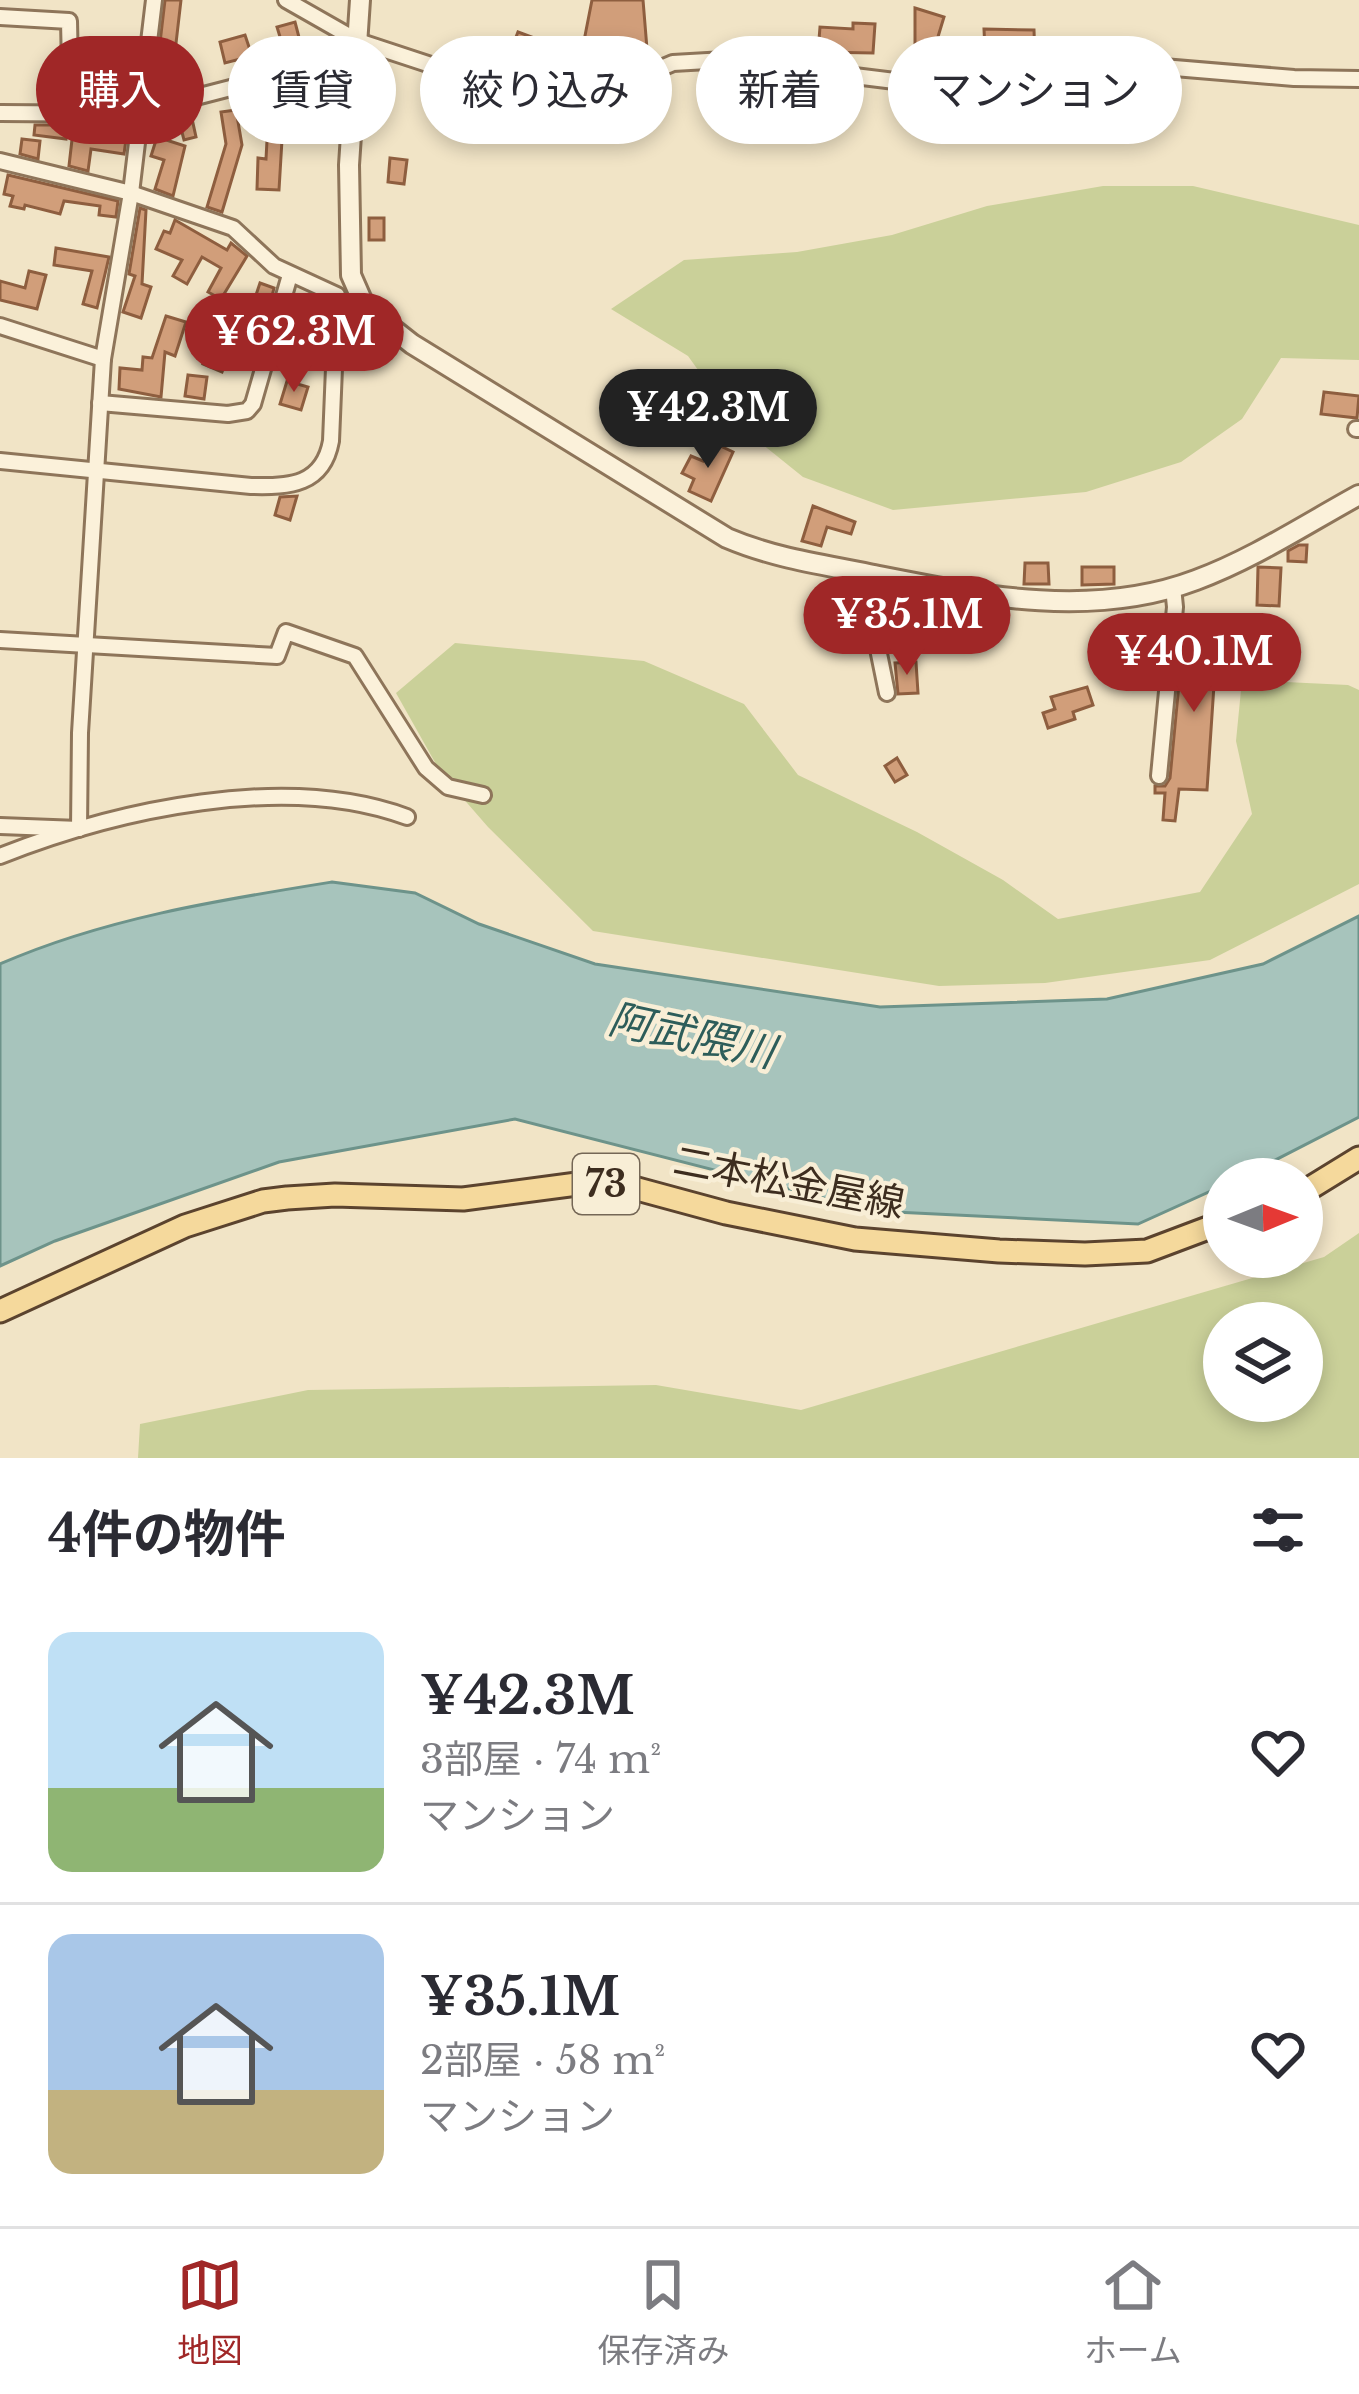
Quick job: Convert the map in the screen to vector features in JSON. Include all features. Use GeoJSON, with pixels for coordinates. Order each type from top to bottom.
{"type":"FeatureCollection","features":[{"type":"Feature","properties":{"kind":"main road"},"geometry":{"type":"LineString","coordinates":[[1323,1180],[1359,1158]]}},
{"type":"Feature","properties":{"kind":"main road","name":"二本松金屋線"},"geometry":{"type":"LineString","coordinates":[[0,1311],[185,1226],[287,1198],[463,1199],[577,1184],[619,1184],[726,1213],[855,1239],[999,1251],[1147,1251],[1203,1230]]}},
{"type":"Feature","properties":{"kind":"street"},"geometry":{"type":"LineString","coordinates":[[149,36],[154,0]]}},
{"type":"Feature","properties":{"kind":"street"},"geometry":{"type":"LineString","coordinates":[[286,0],[349,36]]}},
{"type":"Feature","properties":{"kind":"street"},"geometry":{"type":"LineString","coordinates":[[358,36],[361,0]]}},
{"type":"Feature","properties":{"kind":"street"},"geometry":{"type":"LineString","coordinates":[[0,17],[69,20],[69,36]]}},
{"type":"Feature","properties":{"kind":"street"},"geometry":{"type":"LineString","coordinates":[[396,54],[534,99],[566,101],[673,63],[725,60],[903,82],[955,83],[1115,63],[1359,80]]}},
{"type":"Feature","properties":{"kind":"street"},"geometry":{"type":"LineString","coordinates":[[0,113],[36,113]]}},
{"type":"Feature","properties":{"kind":"street"},"geometry":{"type":"LineString","coordinates":[[79,830],[103,359],[136,144]]}},
{"type":"Feature","properties":{"kind":"street"},"geometry":{"type":"LineString","coordinates":[[0,461],[251,486],[286,487],[309,479],[328,458],[331,441],[348,260],[351,144]]}},
{"type":"Feature","properties":{"kind":"street"},"geometry":{"type":"LineString","coordinates":[[0,161],[131,193],[233,228],[290,275],[345,291],[412,344],[716,532],[781,558],[1039,602],[1104,600],[1173,587],[1240,560],[1359,495]]}},
{"type":"Feature","properties":{"kind":"street"},"geometry":{"type":"LineString","coordinates":[[100,404],[228,414],[247,411],[253,404],[290,275]]}},
{"type":"Feature","properties":{"kind":"street"},"geometry":{"type":"LineString","coordinates":[[0,326],[103,359]]}},
{"type":"Feature","properties":{"kind":"street"},"geometry":{"type":"LineString","coordinates":[[878,576],[877,644],[887,693]]}},
{"type":"Feature","properties":{"kind":"street"},"geometry":{"type":"LineString","coordinates":[[1160,776],[1173,587]]}},
{"type":"Feature","properties":{"kind":"street"},"geometry":{"type":"LineString","coordinates":[[0,640],[277,656],[286,632],[355,656],[426,768],[448,787],[483,795]]}},
{"type":"Feature","properties":{"kind":"street"},"geometry":{"type":"LineString","coordinates":[[0,856],[79,830],[208,801],[322,800],[407,817]]}},
{"type":"Feature","properties":{"kind":"street"},"geometry":{"type":"LineString","coordinates":[[0,826],[79,830]]}},
{"type":"Feature","properties":{"kind":"green space"},"geometry":{"type":"Polygon","coordinates":[[[1103,186],[1193,186],[1359,225],[1359,360],[1281,358],[1242,419],[1181,462],[1086,492],[893,510],[803,477],[736,423],[688,356],[611,309],[684,260],[797,252],[892,235],[987,206],[1103,186]]]}},
{"type":"Feature","properties":{"kind":"green space"},"geometry":{"type":"Polygon","coordinates":[[[455,643],[644,661],[744,704],[798,775],[917,832],[1003,880],[1058,919],[1200,892],[1252,814],[1236,741],[1242,680],[1348,685],[1359,690],[1359,884],[1210,960],[1045,983],[939,986],[593,931],[441,773],[396,693],[455,643]]]}},
{"type":"Feature","properties":{"kind":"green space"},"geometry":{"type":"Polygon","coordinates":[[[1359,1233],[1359,1458],[138,1458],[140,1424],[308,1390],[656,1385],[801,1410],[1252,1278],[1323,1278],[1323,1257],[1359,1233]]]}},
{"type":"Feature","properties":{"kind":"water","name":"阿武隈川"},"geometry":{"type":"Polygon","coordinates":[[[332,882],[415,893],[479,924],[595,964],[880,1007],[1107,999],[1263,964],[1359,916],[1359,1117],[1279,1158],[1203,1158],[1203,1195],[1138,1224],[874,1211],[515,1119],[279,1162],[55,1241],[0,1266],[0,964],[80,934],[205,904],[332,882]]]}},
{"type":"Feature","properties":{"kind":"building"},"geometry":{"type":"Polygon","coordinates":[[[165,0],[181,0],[177,36],[161,36],[165,0]]]}},
{"type":"Feature","properties":{"kind":"building"},"geometry":{"type":"Polygon","coordinates":[[[592,0],[643,0],[646,36],[585,36],[592,0]]]}},
{"type":"Feature","properties":{"kind":"building"},"geometry":{"type":"Polygon","coordinates":[[[915,8],[944,17],[938,36],[915,36],[915,8]]]}},
{"type":"Feature","properties":{"kind":"building"},"geometry":{"type":"Polygon","coordinates":[[[295,22],[299,36],[280,36],[277,27],[295,22]]]}},
{"type":"Feature","properties":{"kind":"building"},"geometry":{"type":"Polygon","coordinates":[[[853,23],[875,24],[873,53],[864,53],[864,36],[819,36],[820,27],[853,29],[853,23]]]}},
{"type":"Feature","properties":{"kind":"building"},"geometry":{"type":"Polygon","coordinates":[[[984,29],[1034,30],[1034,36],[984,36],[984,29]]]}},
{"type":"Feature","properties":{"kind":"building"},"geometry":{"type":"Polygon","coordinates":[[[228,40],[228,62],[225,63],[220,42],[228,40]]]}},
{"type":"Feature","properties":{"kind":"building"},"geometry":{"type":"Polygon","coordinates":[[[228,111],[228,144],[242,145],[222,212],[207,207],[226,144],[221,112],[228,111]]]}},
{"type":"Feature","properties":{"kind":"building"},"geometry":{"type":"Polygon","coordinates":[[[22,139],[40,144],[38,159],[20,154],[22,139]]]}},
{"type":"Feature","properties":{"kind":"building"},"geometry":{"type":"Polygon","coordinates":[[[72,144],[125,144],[124,154],[91,149],[88,171],[69,166],[72,144]]]}},
{"type":"Feature","properties":{"kind":"building"},"geometry":{"type":"Polygon","coordinates":[[[155,144],[185,146],[173,196],[155,189],[164,160],[151,156],[155,144]]]}},
{"type":"Feature","properties":{"kind":"building"},"geometry":{"type":"Polygon","coordinates":[[[267,144],[282,144],[279,190],[257,189],[258,158],[266,159],[267,144]]]}},
{"type":"Feature","properties":{"kind":"building"},"geometry":{"type":"Polygon","coordinates":[[[390,158],[407,160],[404,184],[388,182],[390,158]]]}},
{"type":"Feature","properties":{"kind":"building"},"geometry":{"type":"Polygon","coordinates":[[[8,175],[118,201],[116,217],[99,215],[100,206],[64,201],[60,214],[10,206],[13,196],[4,194],[8,175]]]}},
{"type":"Feature","properties":{"kind":"building"},"geometry":{"type":"Polygon","coordinates":[[[140,208],[146,210],[142,284],[151,287],[141,318],[123,312],[135,276],[129,274],[140,208]]]}},
{"type":"Feature","properties":{"kind":"building"},"geometry":{"type":"Polygon","coordinates":[[[369,218],[384,218],[384,240],[369,240],[369,218]]]}},
{"type":"Feature","properties":{"kind":"building"},"geometry":{"type":"Polygon","coordinates":[[[175,220],[227,250],[231,243],[247,256],[221,299],[208,292],[221,268],[202,257],[187,284],[173,276],[182,260],[156,249],[175,220]]]}},
{"type":"Feature","properties":{"kind":"building"},"geometry":{"type":"Polygon","coordinates":[[[56,248],[109,257],[97,308],[83,304],[92,271],[54,265],[56,248]]]}},
{"type":"Feature","properties":{"kind":"building"},"geometry":{"type":"Polygon","coordinates":[[[29,271],[46,275],[37,309],[0,300],[0,281],[25,288],[29,271]]]}},
{"type":"Feature","properties":{"kind":"building"},"geometry":{"type":"Polygon","coordinates":[[[260,283],[274,288],[266,319],[250,313],[260,283]]]}},
{"type":"Feature","properties":{"kind":"building"},"geometry":{"type":"Polygon","coordinates":[[[166,316],[186,322],[175,356],[165,352],[161,397],[119,389],[120,368],[142,370],[143,357],[152,358],[166,316]]]}},
{"type":"Feature","properties":{"kind":"building"},"geometry":{"type":"Polygon","coordinates":[[[236,339],[258,346],[254,359],[232,353],[236,339]]]}},
{"type":"Feature","properties":{"kind":"building"},"geometry":{"type":"Polygon","coordinates":[[[211,345],[229,353],[222,372],[203,364],[211,345]]]}},
{"type":"Feature","properties":{"kind":"building"},"geometry":{"type":"Polygon","coordinates":[[[188,375],[207,377],[204,399],[185,396],[188,375]]]}},
{"type":"Feature","properties":{"kind":"building"},"geometry":{"type":"Polygon","coordinates":[[[287,381],[308,387],[301,410],[280,404],[287,381]]]}},
{"type":"Feature","properties":{"kind":"building"},"geometry":{"type":"Polygon","coordinates":[[[1324,392],[1359,396],[1357,418],[1321,414],[1324,392]]]}},
{"type":"Feature","properties":{"kind":"building"},"geometry":{"type":"Polygon","coordinates":[[[712,442],[733,452],[711,501],[689,491],[694,479],[682,473],[691,456],[703,461],[712,442]]]}},
{"type":"Feature","properties":{"kind":"building"},"geometry":{"type":"Polygon","coordinates":[[[297,496],[290,520],[275,515],[280,497],[297,496]]]}},
{"type":"Feature","properties":{"kind":"building"},"geometry":{"type":"Polygon","coordinates":[[[813,506],[855,522],[851,534],[827,527],[821,546],[802,541],[813,506]]]}},
{"type":"Feature","properties":{"kind":"building"},"geometry":{"type":"Polygon","coordinates":[[[1307,545],[1306,562],[1288,561],[1288,551],[1307,545]]]}},
{"type":"Feature","properties":{"kind":"building"},"geometry":{"type":"Polygon","coordinates":[[[1025,563],[1048,563],[1049,584],[1024,584],[1025,563]]]}},
{"type":"Feature","properties":{"kind":"building"},"geometry":{"type":"Polygon","coordinates":[[[1082,567],[1114,567],[1114,584],[1082,585],[1082,567]]]}},
{"type":"Feature","properties":{"kind":"building"},"geometry":{"type":"Polygon","coordinates":[[[1258,567],[1281,568],[1279,606],[1257,605],[1258,567]]]}},
{"type":"Feature","properties":{"kind":"building"},"geometry":{"type":"Polygon","coordinates":[[[1202,617],[1229,618],[1228,640],[1217,640],[1207,790],[1179,789],[1175,821],[1163,820],[1165,793],[1155,793],[1155,786],[1165,786],[1170,778],[1183,642],[1201,643],[1202,617]]]}},
{"type":"Feature","properties":{"kind":"building"},"geometry":{"type":"Polygon","coordinates":[[[916,662],[918,693],[898,694],[895,663],[916,662]]]}},
{"type":"Feature","properties":{"kind":"building"},"geometry":{"type":"Polygon","coordinates":[[[1087,687],[1093,705],[1073,712],[1075,719],[1048,728],[1043,713],[1055,709],[1051,697],[1087,687]]]}},
{"type":"Feature","properties":{"kind":"building"},"geometry":{"type":"Polygon","coordinates":[[[897,758],[907,775],[895,782],[885,766],[897,758]]]}}]}
